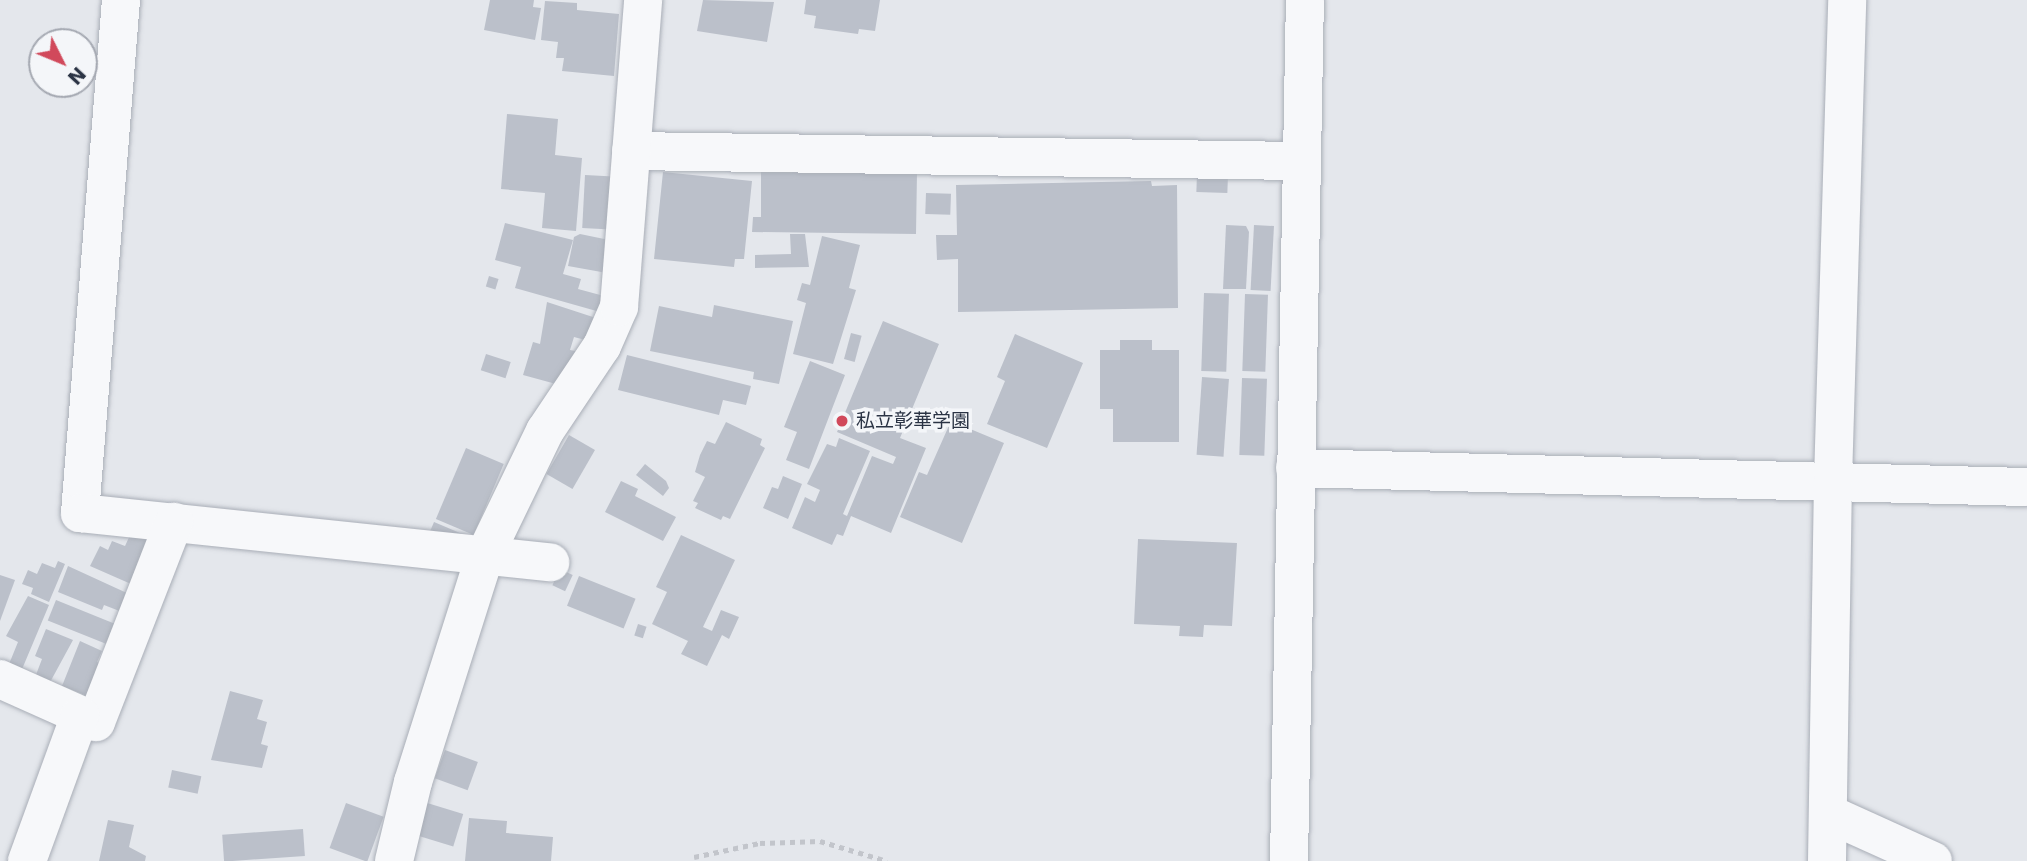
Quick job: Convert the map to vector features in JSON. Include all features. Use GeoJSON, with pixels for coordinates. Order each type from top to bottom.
{"type":"FeatureCollection","features":[{"type":"Feature","properties":{"kind":"street"},"geometry":{"type":"LineString","coordinates":[[121,0],[80,513],[550,562]]}},
{"type":"Feature","properties":{"kind":"street"},"geometry":{"type":"LineString","coordinates":[[394,861],[413,782],[485,555],[545,431],[602,346],[619,307],[643,0]]}},
{"type":"Feature","properties":{"kind":"street"},"geometry":{"type":"LineString","coordinates":[[1289,861],[1294,468],[1305,0]]}},
{"type":"Feature","properties":{"kind":"street"},"geometry":{"type":"LineString","coordinates":[[1827,861],[1833,480],[1847,0]]}},
{"type":"Feature","properties":{"kind":"street"},"geometry":{"type":"LineString","coordinates":[[631,151],[1301,161]]}},
{"type":"Feature","properties":{"kind":"street"},"geometry":{"type":"LineString","coordinates":[[1294,468],[2027,487]]}},
{"type":"Feature","properties":{"kind":"street"},"geometry":{"type":"LineString","coordinates":[[0,679],[96,722],[174,522]]}},
{"type":"Feature","properties":{"kind":"street"},"geometry":{"type":"LineString","coordinates":[[27,861],[80,715]]}},
{"type":"Feature","properties":{"kind":"street"},"geometry":{"type":"LineString","coordinates":[[1829,814],[1933,861]]}},
{"type":"Feature","properties":{"kind":"path"},"geometry":{"type":"LineString","coordinates":[[694,857],[760,843],[820,841],[887,861]]}},
{"type":"Feature","properties":{"kind":"building"},"geometry":{"type":"Polygon","coordinates":[[[490,0],[534,0],[533,7],[541,8],[535,40],[484,30],[490,0]]]}},
{"type":"Feature","properties":{"kind":"building"},"geometry":{"type":"Polygon","coordinates":[[[703,0],[774,2],[767,42],[697,31],[703,0]]]}},
{"type":"Feature","properties":{"kind":"building"},"geometry":{"type":"Polygon","coordinates":[[[806,0],[880,0],[875,31],[859,29],[858,34],[814,28],[816,16],[804,14],[806,0]]]}},
{"type":"Feature","properties":{"kind":"building"},"geometry":{"type":"Polygon","coordinates":[[[545,1],[577,3],[577,10],[619,14],[614,76],[562,71],[564,58],[556,58],[558,42],[541,40],[545,1]]]}},
{"type":"Feature","properties":{"kind":"building"},"geometry":{"type":"Polygon","coordinates":[[[507,114],[558,119],[555,155],[582,158],[576,231],[542,228],[545,193],[501,189],[507,114]]]}},
{"type":"Feature","properties":{"kind":"building"},"geometry":{"type":"Polygon","coordinates":[[[663,172],[752,181],[744,259],[735,259],[734,267],[654,259],[663,172]]]}},
{"type":"Feature","properties":{"kind":"building"},"geometry":{"type":"Polygon","coordinates":[[[761,172],[917,173],[916,234],[752,232],[753,217],[761,217],[761,172]]]}},
{"type":"Feature","properties":{"kind":"building"},"geometry":{"type":"Polygon","coordinates":[[[1197,174],[1228,175],[1227,193],[1196,192],[1197,174]]]}},
{"type":"Feature","properties":{"kind":"building"},"geometry":{"type":"Polygon","coordinates":[[[585,175],[618,177],[615,230],[582,228],[585,175]]]}},
{"type":"Feature","properties":{"kind":"building"},"geometry":{"type":"Polygon","coordinates":[[[1151,181],[1152,186],[1177,185],[1178,308],[958,312],[958,259],[937,260],[936,235],[957,235],[956,185],[1151,181]]]}},
{"type":"Feature","properties":{"kind":"building"},"geometry":{"type":"Polygon","coordinates":[[[926,193],[951,194],[950,215],[925,214],[926,193]]]}},
{"type":"Feature","properties":{"kind":"building"},"geometry":{"type":"Polygon","coordinates":[[[505,223],[573,240],[563,274],[581,279],[578,289],[604,296],[600,312],[515,288],[521,267],[495,260],[505,223]]]}},
{"type":"Feature","properties":{"kind":"building"},"geometry":{"type":"Polygon","coordinates":[[[1226,225],[1246,226],[1249,232],[1246,289],[1223,289],[1226,225]]]}},
{"type":"Feature","properties":{"kind":"building"},"geometry":{"type":"Polygon","coordinates":[[[1254,225],[1274,226],[1271,291],[1251,290],[1254,225]]]}},
{"type":"Feature","properties":{"kind":"building"},"geometry":{"type":"Polygon","coordinates":[[[580,234],[614,241],[607,273],[568,266],[574,237],[580,234]]]}},
{"type":"Feature","properties":{"kind":"building"},"geometry":{"type":"Polygon","coordinates":[[[790,234],[805,234],[809,267],[755,268],[755,255],[791,254],[790,234]]]}},
{"type":"Feature","properties":{"kind":"building"},"geometry":{"type":"Polygon","coordinates":[[[822,236],[860,245],[849,288],[856,290],[833,364],[793,354],[806,303],[797,300],[802,283],[810,285],[822,236]]]}},
{"type":"Feature","properties":{"kind":"building"},"geometry":{"type":"Polygon","coordinates":[[[489,276],[499,279],[495,289],[486,287],[489,276]]]}},
{"type":"Feature","properties":{"kind":"building"},"geometry":{"type":"Polygon","coordinates":[[[1204,293],[1229,294],[1226,372],[1201,371],[1204,293]]]}},
{"type":"Feature","properties":{"kind":"building"},"geometry":{"type":"Polygon","coordinates":[[[1245,294],[1268,295],[1265,372],[1242,371],[1245,294]]]}},
{"type":"Feature","properties":{"kind":"building"},"geometry":{"type":"Polygon","coordinates":[[[547,302],[596,318],[589,341],[574,337],[570,350],[580,352],[556,384],[523,375],[533,342],[540,344],[547,302]]]}},
{"type":"Feature","properties":{"kind":"building"},"geometry":{"type":"Polygon","coordinates":[[[714,305],[793,321],[779,384],[753,379],[754,372],[650,351],[659,306],[712,317],[714,305]]]}},
{"type":"Feature","properties":{"kind":"building"},"geometry":{"type":"Polygon","coordinates":[[[883,321],[939,344],[900,438],[926,448],[891,533],[851,516],[843,536],[837,534],[832,545],[792,528],[805,497],[815,502],[820,490],[807,484],[827,444],[836,447],[839,438],[870,451],[843,514],[847,516],[872,456],[893,464],[896,457],[837,432],[883,321]]]}},
{"type":"Feature","properties":{"kind":"building"},"geometry":{"type":"Polygon","coordinates":[[[851,333],[862,336],[855,362],[844,359],[851,333]]]}},
{"type":"Feature","properties":{"kind":"building"},"geometry":{"type":"Polygon","coordinates":[[[1015,334],[1083,363],[1047,448],[987,424],[1005,381],[997,377],[1015,334]]]}},
{"type":"Feature","properties":{"kind":"building"},"geometry":{"type":"Polygon","coordinates":[[[1120,340],[1152,340],[1152,350],[1179,350],[1179,442],[1113,442],[1113,409],[1100,409],[1100,350],[1120,350],[1120,340]]]}},
{"type":"Feature","properties":{"kind":"building"},"geometry":{"type":"Polygon","coordinates":[[[486,354],[511,362],[505,378],[481,370],[486,354]]]}},
{"type":"Feature","properties":{"kind":"building"},"geometry":{"type":"Polygon","coordinates":[[[627,355],[751,386],[746,405],[723,400],[719,415],[618,390],[627,355]]]}},
{"type":"Feature","properties":{"kind":"building"},"geometry":{"type":"Polygon","coordinates":[[[810,361],[845,375],[809,469],[786,460],[797,432],[784,427],[810,361]]]}},
{"type":"Feature","properties":{"kind":"building"},"geometry":{"type":"Polygon","coordinates":[[[1202,377],[1229,379],[1223,457],[1197,455],[1202,377]]]}},
{"type":"Feature","properties":{"kind":"building"},"geometry":{"type":"Polygon","coordinates":[[[1242,378],[1267,379],[1264,456],[1239,455],[1242,378]]]}},
{"type":"Feature","properties":{"kind":"building"},"geometry":{"type":"Polygon","coordinates":[[[951,421],[1004,443],[962,543],[900,517],[919,472],[927,475],[951,421]]]}},
{"type":"Feature","properties":{"kind":"building"},"geometry":{"type":"Polygon","coordinates":[[[726,422],[762,439],[760,445],[765,448],[730,519],[723,516],[721,520],[695,508],[698,503],[693,501],[705,477],[695,472],[700,455],[707,441],[715,444],[726,422]]]}},
{"type":"Feature","properties":{"kind":"building"},"geometry":{"type":"Polygon","coordinates":[[[569,435],[595,450],[572,489],[546,474],[569,435]]]}},
{"type":"Feature","properties":{"kind":"building"},"geometry":{"type":"Polygon","coordinates":[[[466,448],[504,464],[474,535],[436,519],[466,448]]]}},
{"type":"Feature","properties":{"kind":"building"},"geometry":{"type":"Polygon","coordinates":[[[645,464],[666,481],[669,488],[663,496],[636,475],[645,464]]]}},
{"type":"Feature","properties":{"kind":"building"},"geometry":{"type":"Polygon","coordinates":[[[783,476],[802,484],[788,519],[763,508],[772,487],[778,489],[783,476]]]}},
{"type":"Feature","properties":{"kind":"building"},"geometry":{"type":"Polygon","coordinates":[[[621,481],[638,489],[635,496],[676,517],[663,541],[605,512],[621,481]]]}},
{"type":"Feature","properties":{"kind":"building"},"geometry":{"type":"Polygon","coordinates":[[[434,522],[467,536],[426,541],[434,522]]]}},
{"type":"Feature","properties":{"kind":"building"},"geometry":{"type":"Polygon","coordinates":[[[131,533],[150,542],[131,584],[90,566],[100,546],[108,550],[112,541],[125,546],[131,533]]]}},
{"type":"Feature","properties":{"kind":"building"},"geometry":{"type":"Polygon","coordinates":[[[681,535],[735,560],[703,627],[712,631],[721,610],[739,617],[729,639],[722,635],[707,666],[681,654],[688,641],[652,624],[667,592],[656,587],[681,535]]]}},
{"type":"Feature","properties":{"kind":"building"},"geometry":{"type":"Polygon","coordinates":[[[1138,539],[1237,543],[1232,626],[1204,625],[1203,637],[1179,636],[1180,626],[1134,624],[1138,539]]]}},
{"type":"Feature","properties":{"kind":"building"},"geometry":{"type":"Polygon","coordinates":[[[58,561],[65,564],[49,602],[31,594],[33,588],[22,584],[28,570],[37,574],[42,563],[55,568],[58,561]]]}},
{"type":"Feature","properties":{"kind":"building"},"geometry":{"type":"Polygon","coordinates":[[[68,566],[129,594],[122,612],[104,605],[102,610],[58,592],[68,566]]]}},
{"type":"Feature","properties":{"kind":"building"},"geometry":{"type":"Polygon","coordinates":[[[560,569],[573,575],[565,591],[552,585],[560,569]]]}},
{"type":"Feature","properties":{"kind":"building"},"geometry":{"type":"Polygon","coordinates":[[[0,575],[15,580],[0,621],[0,575]]]}},
{"type":"Feature","properties":{"kind":"building"},"geometry":{"type":"Polygon","coordinates":[[[579,576],[636,599],[624,629],[567,606],[579,576]]]}},
{"type":"Feature","properties":{"kind":"building"},"geometry":{"type":"Polygon","coordinates":[[[28,596],[49,605],[20,674],[7,669],[18,642],[6,636],[28,596]]]}},
{"type":"Feature","properties":{"kind":"building"},"geometry":{"type":"Polygon","coordinates":[[[56,600],[115,624],[107,644],[48,620],[56,600]]]}},
{"type":"Feature","properties":{"kind":"building"},"geometry":{"type":"Polygon","coordinates":[[[638,624],[647,627],[643,638],[634,635],[638,624]]]}},
{"type":"Feature","properties":{"kind":"building"},"geometry":{"type":"Polygon","coordinates":[[[46,629],[73,640],[48,686],[34,680],[42,659],[35,656],[46,629]]]}},
{"type":"Feature","properties":{"kind":"building"},"geometry":{"type":"Polygon","coordinates":[[[80,641],[102,651],[97,662],[103,665],[90,697],[62,686],[80,641]]]}},
{"type":"Feature","properties":{"kind":"building"},"geometry":{"type":"Polygon","coordinates":[[[230,691],[263,700],[257,719],[267,722],[261,744],[268,746],[262,768],[211,760],[230,691]]]}},
{"type":"Feature","properties":{"kind":"building"},"geometry":{"type":"Polygon","coordinates":[[[445,750],[478,762],[468,790],[435,778],[445,750]]]}},
{"type":"Feature","properties":{"kind":"building"},"geometry":{"type":"Polygon","coordinates":[[[172,770],[201,776],[198,794],[168,788],[172,770]]]}},
{"type":"Feature","properties":{"kind":"building"},"geometry":{"type":"Polygon","coordinates":[[[424,802],[463,814],[453,847],[414,835],[424,802]]]}},
{"type":"Feature","properties":{"kind":"building"},"geometry":{"type":"Polygon","coordinates":[[[346,803],[384,817],[367,861],[330,848],[346,803]]]}},
{"type":"Feature","properties":{"kind":"building"},"geometry":{"type":"Polygon","coordinates":[[[469,818],[507,821],[506,833],[553,837],[551,861],[465,861],[469,818]]]}},
{"type":"Feature","properties":{"kind":"building"},"geometry":{"type":"Polygon","coordinates":[[[108,820],[134,825],[129,847],[146,856],[145,861],[99,861],[108,820]]]}},
{"type":"Feature","properties":{"kind":"building"},"geometry":{"type":"Polygon","coordinates":[[[303,829],[305,856],[224,861],[222,835],[303,829]]]}},
{"type":"Feature","properties":{"kind":"place","name":"私立彰華学園"},"geometry":{"type":"Point","coordinates":[842,421]}}]}
